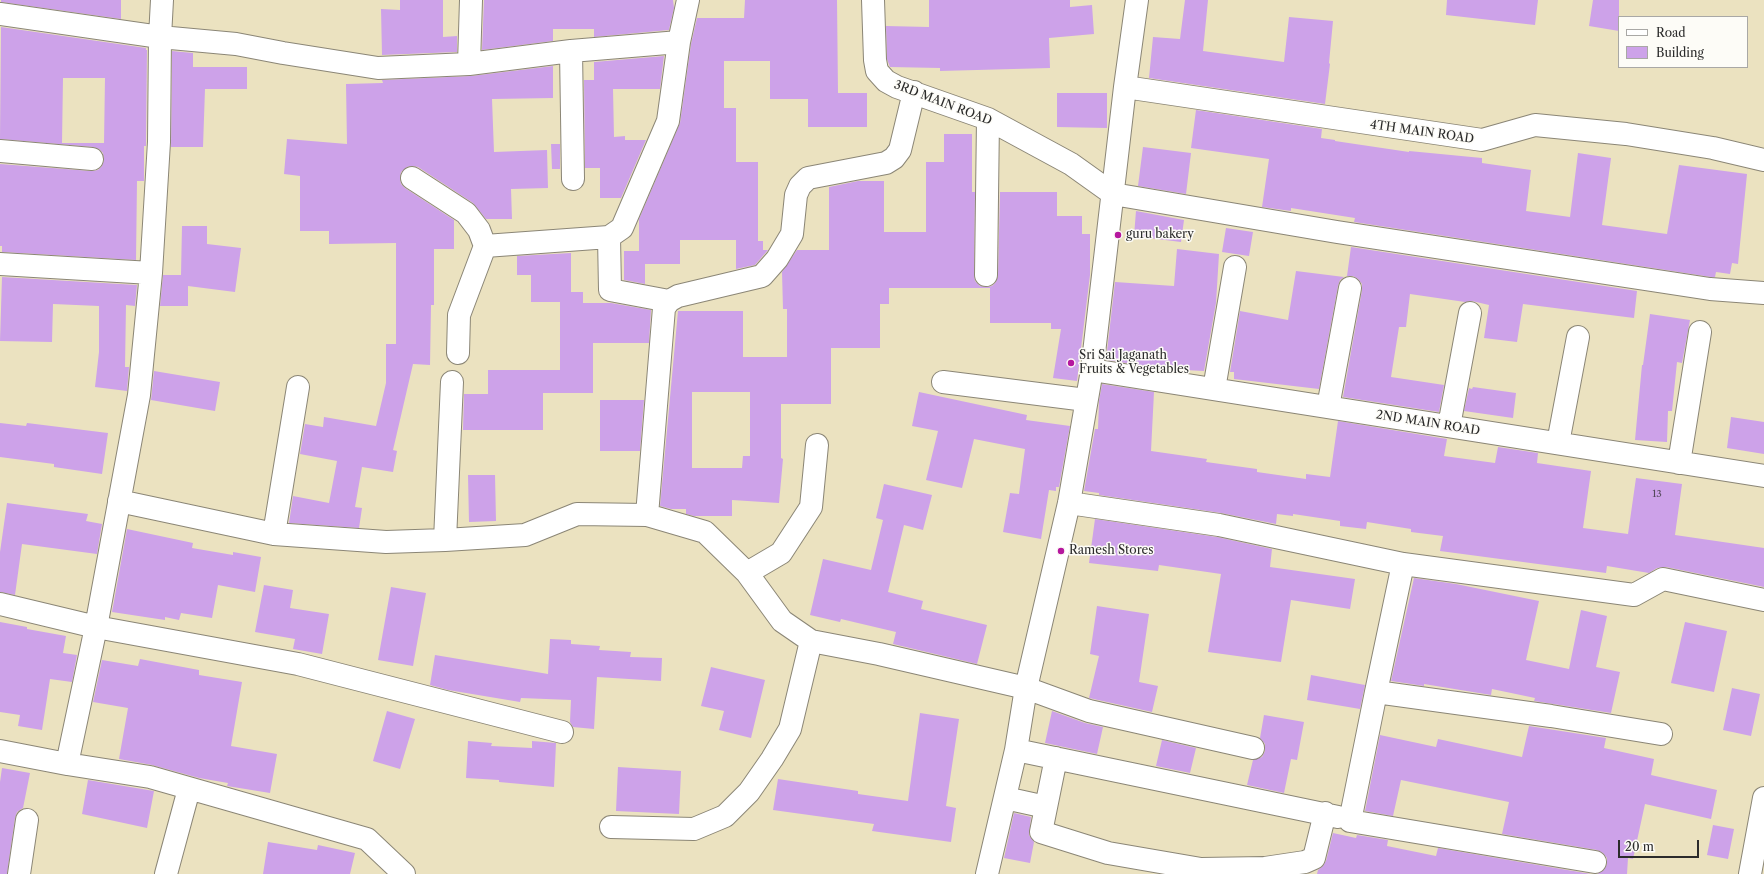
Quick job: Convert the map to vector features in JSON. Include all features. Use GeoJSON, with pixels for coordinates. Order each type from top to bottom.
{"type":"FeatureCollection","features":[{"type":"Feature","properties":{"kind":"street"},"geometry":{"type":"LineString","coordinates":[[67,764],[96,627],[139,396],[151,273],[159,142],[160,37],[162,0]]}},
{"type":"Feature","properties":{"kind":"street"},"geometry":{"type":"LineString","coordinates":[[469,64],[471,0]]}},
{"type":"Feature","properties":{"kind":"street"},"geometry":{"type":"LineString","coordinates":[[485,246],[609,237],[622,228],[668,121],[678,42],[688,0]]}},
{"type":"Feature","properties":{"kind":"street","name":"3RD MAIN ROAD"},"geometry":{"type":"LineString","coordinates":[[873,0],[875,60],[877,71],[886,81],[897,87],[988,119],[1071,164],[1113,194]]}},
{"type":"Feature","properties":{"kind":"street"},"geometry":{"type":"LineString","coordinates":[[987,874],[1016,750],[1026,688],[1069,503],[1092,370],[1125,87],[1137,0]]}},
{"type":"Feature","properties":{"kind":"street"},"geometry":{"type":"LineString","coordinates":[[0,14],[160,37],[236,44],[378,68],[469,64],[571,52],[678,42]]}},
{"type":"Feature","properties":{"kind":"street"},"geometry":{"type":"LineString","coordinates":[[571,52],[573,178]]}},
{"type":"Feature","properties":{"kind":"street","name":"4TH MAIN ROAD"},"geometry":{"type":"LineString","coordinates":[[1125,87],[1482,140],[1535,125],[1626,134],[1713,148],[1764,160]]}},
{"type":"Feature","properties":{"kind":"street"},"geometry":{"type":"LineString","coordinates":[[646,515],[664,308],[669,301],[678,296],[762,276],[777,259],[792,234],[796,195],[800,186],[808,178],[886,163],[894,158],[900,150],[914,92]]}},
{"type":"Feature","properties":{"kind":"street"},"geometry":{"type":"LineString","coordinates":[[986,275],[988,119]]}},
{"type":"Feature","properties":{"kind":"street"},"geometry":{"type":"LineString","coordinates":[[0,151],[92,159]]}},
{"type":"Feature","properties":{"kind":"street"},"geometry":{"type":"LineString","coordinates":[[412,178],[466,213],[479,230],[485,246],[459,315],[458,353]]}},
{"type":"Feature","properties":{"kind":"street"},"geometry":{"type":"LineString","coordinates":[[1113,194],[1337,232],[1710,289],[1764,293]]}},
{"type":"Feature","properties":{"kind":"street"},"geometry":{"type":"LineString","coordinates":[[609,237],[610,290],[669,301]]}},
{"type":"Feature","properties":{"kind":"street"},"geometry":{"type":"LineString","coordinates":[[0,264],[151,273]]}},
{"type":"Feature","properties":{"kind":"street"},"geometry":{"type":"LineString","coordinates":[[1214,389],[1235,267]]}},
{"type":"Feature","properties":{"kind":"street"},"geometry":{"type":"LineString","coordinates":[[1328,407],[1350,288]]}},
{"type":"Feature","properties":{"kind":"street"},"geometry":{"type":"LineString","coordinates":[[1449,426],[1470,313]]}},
{"type":"Feature","properties":{"kind":"street"},"geometry":{"type":"LineString","coordinates":[[1679,462],[1700,332]]}},
{"type":"Feature","properties":{"kind":"street"},"geometry":{"type":"LineString","coordinates":[[1558,443],[1578,337]]}},
{"type":"Feature","properties":{"kind":"street","name":"2ND MAIN ROAD"},"geometry":{"type":"LineString","coordinates":[[1092,370],[1764,476]]}},
{"type":"Feature","properties":{"kind":"street"},"geometry":{"type":"LineString","coordinates":[[445,540],[452,382]]}},
{"type":"Feature","properties":{"kind":"street"},"geometry":{"type":"LineString","coordinates":[[943,382],[1086,400]]}},
{"type":"Feature","properties":{"kind":"street"},"geometry":{"type":"LineString","coordinates":[[274,534],[298,387]]}},
{"type":"Feature","properties":{"kind":"street"},"geometry":{"type":"LineString","coordinates":[[746,574],[781,553],[811,507],[817,445]]}},
{"type":"Feature","properties":{"kind":"street"},"geometry":{"type":"LineString","coordinates":[[119,501],[274,534],[386,542],[525,536],[577,514],[646,515],[705,532],[746,574],[782,621],[811,641],[879,654],[1026,688],[1089,711],[1253,748]]}},
{"type":"Feature","properties":{"kind":"street"},"geometry":{"type":"LineString","coordinates":[[1069,503],[1219,525],[1403,564],[1634,594],[1663,579],[1764,600]]}},
{"type":"Feature","properties":{"kind":"street"},"geometry":{"type":"LineString","coordinates":[[1350,821],[1403,564]]}},
{"type":"Feature","properties":{"kind":"street"},"geometry":{"type":"LineString","coordinates":[[0,604],[96,627],[298,664],[562,732]]}},
{"type":"Feature","properties":{"kind":"street"},"geometry":{"type":"LineString","coordinates":[[611,827],[694,829],[725,816],[749,792],[772,759],[790,729],[811,641]]}},
{"type":"Feature","properties":{"kind":"street"},"geometry":{"type":"LineString","coordinates":[[1376,692],[1551,716],[1661,734]]}},
{"type":"Feature","properties":{"kind":"street"},"geometry":{"type":"LineString","coordinates":[[1016,750],[1325,813],[1350,821],[1595,862]]}},
{"type":"Feature","properties":{"kind":"street"},"geometry":{"type":"LineString","coordinates":[[0,751],[67,764],[150,777],[368,839],[404,874]]}},
{"type":"Feature","properties":{"kind":"street"},"geometry":{"type":"LineString","coordinates":[[1056,758],[1041,832],[1108,853],[1201,869],[1265,868],[1305,862],[1314,858],[1325,813]]}},
{"type":"Feature","properties":{"kind":"street"},"geometry":{"type":"LineString","coordinates":[[166,874],[189,789]]}},
{"type":"Feature","properties":{"kind":"street"},"geometry":{"type":"LineString","coordinates":[[1004,798],[1046,807]]}},
{"type":"Feature","properties":{"kind":"street"},"geometry":{"type":"LineString","coordinates":[[1750,874],[1764,798]]}},
{"type":"Feature","properties":{"kind":"street"},"geometry":{"type":"LineString","coordinates":[[19,874],[27,820]]}},
{"type":"Feature","properties":{"kind":"building"},"geometry":{"type":"Polygon","coordinates":[[[1,0],[121,0],[121,19],[1,2],[1,0]]]}},
{"type":"Feature","properties":{"kind":"building"},"geometry":{"type":"Polygon","coordinates":[[[400,0],[443,0],[443,37],[457,36],[457,52],[382,55],[381,9],[400,10],[400,0]]]}},
{"type":"Feature","properties":{"kind":"building"},"geometry":{"type":"Polygon","coordinates":[[[484,0],[673,0],[674,8],[669,30],[594,37],[594,29],[553,29],[553,41],[482,50],[484,0]]]}},
{"type":"Feature","properties":{"kind":"building"},"geometry":{"type":"Polygon","coordinates":[[[745,0],[837,0],[838,93],[867,93],[867,127],[808,127],[808,99],[770,99],[770,61],[724,61],[724,108],[736,108],[736,162],[758,162],[758,241],[763,241],[763,250],[768,250],[755,265],[736,269],[736,240],[680,240],[680,264],[645,264],[645,284],[624,280],[624,251],[639,251],[639,219],[680,123],[691,44],[697,18],[744,18],[745,0]]]}},
{"type":"Feature","properties":{"kind":"building"},"geometry":{"type":"Polygon","coordinates":[[[929,0],[1070,0],[1070,7],[1092,5],[1094,34],[1049,38],[1050,68],[940,71],[940,68],[890,67],[887,59],[886,26],[929,27],[929,0]]]}},
{"type":"Feature","properties":{"kind":"building"},"geometry":{"type":"Polygon","coordinates":[[[1185,0],[1208,0],[1203,51],[1284,62],[1289,17],[1333,21],[1325,104],[1149,78],[1153,37],[1180,39],[1185,0]]]}},
{"type":"Feature","properties":{"kind":"building"},"geometry":{"type":"Polygon","coordinates":[[[1447,0],[1538,0],[1535,25],[1446,15],[1447,0]]]}},
{"type":"Feature","properties":{"kind":"building"},"geometry":{"type":"Polygon","coordinates":[[[1593,0],[1619,0],[1618,31],[1589,26],[1593,0]]]}},
{"type":"Feature","properties":{"kind":"building"},"geometry":{"type":"Polygon","coordinates":[[[1,27],[146,48],[146,146],[144,146],[144,181],[137,181],[136,260],[2,252],[2,246],[0,246],[0,164],[91,171],[98,170],[102,166],[104,160],[103,153],[99,149],[93,147],[0,139],[1,27]],[[63,78],[62,143],[104,143],[105,78],[63,78]]]}},
{"type":"Feature","properties":{"kind":"building"},"geometry":{"type":"Polygon","coordinates":[[[172,51],[193,53],[193,67],[247,67],[247,89],[205,89],[203,147],[171,147],[172,51]]]}},
{"type":"Feature","properties":{"kind":"building"},"geometry":{"type":"Polygon","coordinates":[[[664,56],[660,89],[613,89],[614,137],[625,136],[625,140],[646,140],[621,198],[600,198],[600,168],[585,168],[584,80],[594,80],[594,62],[664,56]]]}},
{"type":"Feature","properties":{"kind":"building"},"geometry":{"type":"Polygon","coordinates":[[[553,66],[553,98],[492,99],[494,152],[547,150],[548,188],[511,189],[512,219],[486,219],[473,203],[418,167],[407,167],[401,172],[401,184],[405,188],[454,220],[454,249],[434,249],[434,305],[431,305],[430,365],[413,364],[393,450],[397,451],[393,472],[362,467],[355,507],[362,508],[359,528],[289,523],[293,496],[329,503],[337,461],[300,454],[305,424],[323,427],[324,417],[376,426],[386,383],[386,344],[396,344],[396,243],[329,244],[329,231],[300,231],[300,176],[284,174],[287,139],[347,144],[346,84],[383,83],[382,80],[471,76],[553,66]]]}},
{"type":"Feature","properties":{"kind":"building"},"geometry":{"type":"Polygon","coordinates":[[[1057,93],[1107,93],[1107,128],[1057,127],[1057,93]]]}},
{"type":"Feature","properties":{"kind":"building"},"geometry":{"type":"Polygon","coordinates":[[[1196,110],[1322,129],[1321,138],[1335,141],[1409,152],[1482,158],[1482,163],[1531,170],[1526,211],[1570,217],[1578,153],[1611,158],[1602,225],[1667,234],[1679,165],[1747,174],[1738,264],[1732,263],[1730,274],[1716,272],[1715,277],[1711,277],[1354,222],[1355,218],[1291,208],[1291,211],[1262,207],[1269,159],[1191,148],[1196,110]]]}},
{"type":"Feature","properties":{"kind":"building"},"geometry":{"type":"Polygon","coordinates":[[[944,134],[972,134],[972,192],[975,192],[974,275],[975,281],[980,286],[992,286],[996,282],[998,276],[1000,192],[1057,192],[1057,216],[1082,216],[1082,234],[1090,234],[1090,275],[1077,381],[1053,378],[1061,329],[1051,329],[1051,323],[990,323],[990,288],[889,288],[889,304],[880,304],[880,348],[831,348],[831,404],[781,404],[781,458],[783,459],[779,503],[732,500],[732,516],[694,516],[686,514],[686,509],[671,509],[660,506],[678,311],[743,311],[743,357],[787,357],[787,309],[783,309],[782,272],[797,250],[829,250],[829,187],[858,181],[884,181],[884,232],[926,232],[926,162],[944,162],[944,134]],[[692,392],[692,468],[742,468],[743,456],[750,456],[750,392],[692,392]]]}},
{"type":"Feature","properties":{"kind":"building"},"geometry":{"type":"Polygon","coordinates":[[[551,144],[560,144],[560,169],[552,169],[551,144]]]}},
{"type":"Feature","properties":{"kind":"building"},"geometry":{"type":"Polygon","coordinates":[[[1143,147],[1191,153],[1186,194],[1138,186],[1143,147]]]}},
{"type":"Feature","properties":{"kind":"building"},"geometry":{"type":"Polygon","coordinates":[[[1136,211],[1184,220],[1181,242],[1134,236],[1136,211]]]}},
{"type":"Feature","properties":{"kind":"building"},"geometry":{"type":"Polygon","coordinates":[[[182,226],[207,226],[207,244],[241,248],[235,292],[188,286],[188,306],[160,306],[163,275],[181,275],[182,226]]]}},
{"type":"Feature","properties":{"kind":"building"},"geometry":{"type":"Polygon","coordinates":[[[1226,228],[1253,232],[1249,256],[1222,252],[1226,228]]]}},
{"type":"Feature","properties":{"kind":"building"},"geometry":{"type":"Polygon","coordinates":[[[1351,247],[1637,291],[1634,318],[1523,304],[1517,342],[1484,338],[1489,305],[1472,301],[1465,302],[1410,294],[1406,327],[1399,327],[1391,377],[1444,385],[1439,412],[1343,397],[1362,290],[1362,284],[1358,279],[1353,276],[1347,276],[1351,247]]]}},
{"type":"Feature","properties":{"kind":"building"},"geometry":{"type":"Polygon","coordinates":[[[1177,249],[1219,254],[1216,303],[1204,371],[1166,369],[1106,360],[1115,282],[1174,286],[1177,249]]]}},
{"type":"Feature","properties":{"kind":"building"},"geometry":{"type":"Polygon","coordinates":[[[571,253],[571,292],[583,292],[583,303],[611,303],[651,310],[649,343],[593,343],[593,393],[543,393],[543,430],[463,430],[464,394],[488,394],[488,370],[560,370],[560,302],[531,302],[531,275],[517,275],[517,256],[571,253]]]}},
{"type":"Feature","properties":{"kind":"building"},"geometry":{"type":"Polygon","coordinates":[[[1296,271],[1344,277],[1340,280],[1338,286],[1319,389],[1234,379],[1234,372],[1230,372],[1240,311],[1288,320],[1296,271]]]}},
{"type":"Feature","properties":{"kind":"building"},"geometry":{"type":"Polygon","coordinates":[[[2,277],[137,285],[135,306],[126,305],[125,367],[129,367],[127,391],[95,387],[99,352],[99,306],[53,304],[52,342],[0,341],[2,277]]]}},
{"type":"Feature","properties":{"kind":"building"},"geometry":{"type":"Polygon","coordinates":[[[1650,314],[1690,320],[1682,363],[1677,362],[1672,411],[1668,411],[1667,442],[1635,440],[1642,365],[1650,314]]]}},
{"type":"Feature","properties":{"kind":"building"},"geometry":{"type":"Polygon","coordinates":[[[154,371],[220,382],[215,411],[151,400],[154,371]]]}},
{"type":"Feature","properties":{"kind":"building"},"geometry":{"type":"Polygon","coordinates":[[[1102,384],[1154,392],[1151,451],[1207,459],[1206,462],[1257,469],[1257,472],[1306,479],[1306,474],[1330,477],[1338,421],[1447,439],[1444,456],[1495,463],[1498,447],[1538,453],[1537,463],[1591,471],[1583,528],[1628,534],[1636,478],[1682,484],[1675,535],[1764,548],[1764,587],[1666,567],[1657,568],[1649,573],[1607,566],[1606,573],[1440,551],[1443,536],[1411,532],[1411,529],[1367,522],[1366,529],[1340,526],[1340,521],[1293,514],[1293,516],[1277,514],[1276,524],[1221,513],[1099,495],[1099,493],[1084,491],[1095,429],[1098,429],[1099,401],[1102,384]]]}},
{"type":"Feature","properties":{"kind":"building"},"geometry":{"type":"Polygon","coordinates":[[[1473,387],[1516,393],[1513,418],[1464,411],[1469,388],[1472,389],[1473,387]]]}},
{"type":"Feature","properties":{"kind":"building"},"geometry":{"type":"Polygon","coordinates":[[[919,392],[1027,415],[1026,420],[1070,426],[1059,487],[1056,487],[1056,491],[1049,490],[1041,539],[1003,532],[1010,493],[1019,494],[1025,449],[974,439],[962,488],[926,480],[938,431],[912,426],[919,392]]]}},
{"type":"Feature","properties":{"kind":"building"},"geometry":{"type":"Polygon","coordinates":[[[600,400],[644,400],[640,451],[600,451],[600,400]]]}},
{"type":"Feature","properties":{"kind":"building"},"geometry":{"type":"Polygon","coordinates":[[[1731,417],[1764,422],[1764,454],[1727,448],[1731,417]]]}},
{"type":"Feature","properties":{"kind":"building"},"geometry":{"type":"Polygon","coordinates":[[[0,423],[26,426],[27,423],[108,433],[102,474],[54,467],[54,464],[0,457],[0,423]]]}},
{"type":"Feature","properties":{"kind":"building"},"geometry":{"type":"Polygon","coordinates":[[[468,475],[495,475],[496,521],[469,522],[468,475]]]}},
{"type":"Feature","properties":{"kind":"building"},"geometry":{"type":"Polygon","coordinates":[[[884,484],[932,495],[923,530],[904,525],[888,592],[923,601],[921,609],[987,625],[977,664],[893,644],[896,632],[841,619],[840,622],[810,615],[823,559],[871,570],[883,520],[876,518],[884,484]]]}},
{"type":"Feature","properties":{"kind":"building"},"geometry":{"type":"Polygon","coordinates":[[[7,503],[88,514],[86,521],[102,524],[97,554],[22,544],[15,595],[0,592],[0,552],[7,503]]]}},
{"type":"Feature","properties":{"kind":"building"},"geometry":{"type":"Polygon","coordinates":[[[1095,519],[1217,537],[1272,549],[1270,567],[1355,579],[1350,609],[1291,600],[1281,662],[1208,652],[1221,574],[1159,565],[1158,571],[1089,563],[1095,519]]]}},
{"type":"Feature","properties":{"kind":"building"},"geometry":{"type":"Polygon","coordinates":[[[127,529],[193,543],[192,548],[233,555],[233,552],[261,557],[255,592],[218,585],[212,618],[181,613],[179,620],[165,617],[165,620],[112,612],[127,529]]]}},
{"type":"Feature","properties":{"kind":"building"},"geometry":{"type":"Polygon","coordinates":[[[1414,578],[1456,584],[1539,601],[1526,660],[1569,669],[1581,610],[1607,616],[1596,667],[1620,672],[1611,713],[1534,701],[1535,698],[1492,689],[1491,695],[1424,684],[1424,686],[1391,681],[1414,578]]]}},
{"type":"Feature","properties":{"kind":"building"},"geometry":{"type":"Polygon","coordinates":[[[264,585],[293,590],[290,608],[329,614],[322,654],[293,649],[295,639],[255,632],[264,585]]]}},
{"type":"Feature","properties":{"kind":"building"},"geometry":{"type":"Polygon","coordinates":[[[391,587],[426,593],[413,666],[378,660],[391,587]]]}},
{"type":"Feature","properties":{"kind":"building"},"geometry":{"type":"Polygon","coordinates":[[[1097,606],[1149,614],[1139,682],[1158,686],[1152,712],[1089,698],[1099,656],[1090,654],[1097,606]]]}},
{"type":"Feature","properties":{"kind":"building"},"geometry":{"type":"Polygon","coordinates":[[[0,622],[27,627],[27,629],[66,636],[63,653],[77,655],[72,682],[50,679],[42,730],[18,726],[20,715],[0,712],[0,622]]]}},
{"type":"Feature","properties":{"kind":"building"},"geometry":{"type":"Polygon","coordinates":[[[1685,622],[1727,631],[1714,692],[1671,683],[1685,622]]]}},
{"type":"Feature","properties":{"kind":"building"},"geometry":{"type":"Polygon","coordinates":[[[550,639],[571,640],[571,644],[600,646],[599,650],[631,652],[630,657],[662,658],[661,681],[597,677],[594,729],[573,727],[570,722],[571,700],[521,698],[520,702],[448,690],[430,685],[435,655],[548,674],[550,639]]]}},
{"type":"Feature","properties":{"kind":"building"},"geometry":{"type":"Polygon","coordinates":[[[140,659],[199,670],[199,675],[242,682],[231,746],[277,754],[270,793],[227,786],[228,783],[199,778],[152,765],[119,759],[128,708],[93,702],[102,660],[138,666],[140,659]]]}},
{"type":"Feature","properties":{"kind":"building"},"geometry":{"type":"Polygon","coordinates":[[[711,667],[765,680],[751,738],[719,730],[724,711],[701,706],[711,667]]]}},
{"type":"Feature","properties":{"kind":"building"},"geometry":{"type":"Polygon","coordinates":[[[1311,675],[1365,685],[1360,709],[1307,700],[1311,675]]]}},
{"type":"Feature","properties":{"kind":"building"},"geometry":{"type":"Polygon","coordinates":[[[1732,688],[1760,694],[1751,736],[1723,730],[1732,688]]]}},
{"type":"Feature","properties":{"kind":"building"},"geometry":{"type":"Polygon","coordinates":[[[387,711],[415,719],[400,769],[373,761],[387,711]]]}},
{"type":"Feature","properties":{"kind":"building"},"geometry":{"type":"Polygon","coordinates":[[[1052,711],[1085,723],[1103,727],[1097,754],[1045,743],[1052,711]]]}},
{"type":"Feature","properties":{"kind":"building"},"geometry":{"type":"Polygon","coordinates":[[[920,713],[959,719],[946,806],[956,808],[951,842],[872,831],[874,824],[773,810],[778,779],[858,791],[858,794],[908,801],[920,713]]]}},
{"type":"Feature","properties":{"kind":"building"},"geometry":{"type":"Polygon","coordinates":[[[1264,715],[1304,722],[1297,760],[1291,759],[1284,793],[1247,785],[1253,760],[1262,757],[1265,751],[1265,744],[1260,738],[1264,715]]]}},
{"type":"Feature","properties":{"kind":"building"},"geometry":{"type":"Polygon","coordinates":[[[1529,726],[1606,738],[1604,748],[1654,759],[1651,775],[1717,790],[1711,819],[1645,804],[1633,859],[1628,858],[1627,874],[1597,874],[1604,870],[1607,864],[1607,858],[1603,853],[1597,850],[1502,834],[1509,802],[1401,780],[1393,816],[1365,811],[1380,735],[1436,747],[1438,739],[1522,757],[1529,726]]]}},
{"type":"Feature","properties":{"kind":"building"},"geometry":{"type":"Polygon","coordinates":[[[1162,740],[1196,748],[1190,773],[1156,766],[1162,740]]]}},
{"type":"Feature","properties":{"kind":"building"},"geometry":{"type":"Polygon","coordinates":[[[468,741],[492,743],[491,746],[532,748],[532,741],[556,743],[554,787],[499,782],[499,780],[466,778],[468,741]]]}},
{"type":"Feature","properties":{"kind":"building"},"geometry":{"type":"Polygon","coordinates":[[[618,767],[681,771],[679,814],[616,811],[618,767]]]}},
{"type":"Feature","properties":{"kind":"building"},"geometry":{"type":"Polygon","coordinates":[[[2,768],[30,773],[23,808],[17,812],[15,818],[7,874],[0,874],[0,782],[2,768]]]}},
{"type":"Feature","properties":{"kind":"building"},"geometry":{"type":"Polygon","coordinates":[[[88,780],[154,791],[147,828],[82,814],[88,780]]]}},
{"type":"Feature","properties":{"kind":"building"},"geometry":{"type":"Polygon","coordinates":[[[1014,813],[1031,817],[1029,835],[1034,842],[1030,863],[1004,858],[1014,813]]]}},
{"type":"Feature","properties":{"kind":"building"},"geometry":{"type":"Polygon","coordinates":[[[1713,825],[1734,829],[1728,859],[1707,855],[1713,825]]]}},
{"type":"Feature","properties":{"kind":"building"},"geometry":{"type":"Polygon","coordinates":[[[1333,833],[1356,838],[1357,835],[1388,840],[1387,846],[1436,856],[1438,848],[1591,874],[1317,874],[1318,870],[1326,861],[1333,833]]]}},
{"type":"Feature","properties":{"kind":"building"},"geometry":{"type":"Polygon","coordinates":[[[268,842],[317,850],[318,845],[355,853],[350,874],[263,874],[268,842]]]}},
{"type":"Feature","properties":{"kind":"place","name":"guru bakery"},"geometry":{"type":"Point","coordinates":[1118,235]}},
{"type":"Feature","properties":{"kind":"place","name":"Sri Sai Jaganath Fruits & Vegetables"},"geometry":{"type":"Point","coordinates":[1071,363]}},
{"type":"Feature","properties":{"kind":"place","name":"Ramesh Stores"},"geometry":{"type":"Point","coordinates":[1061,551]}}]}
